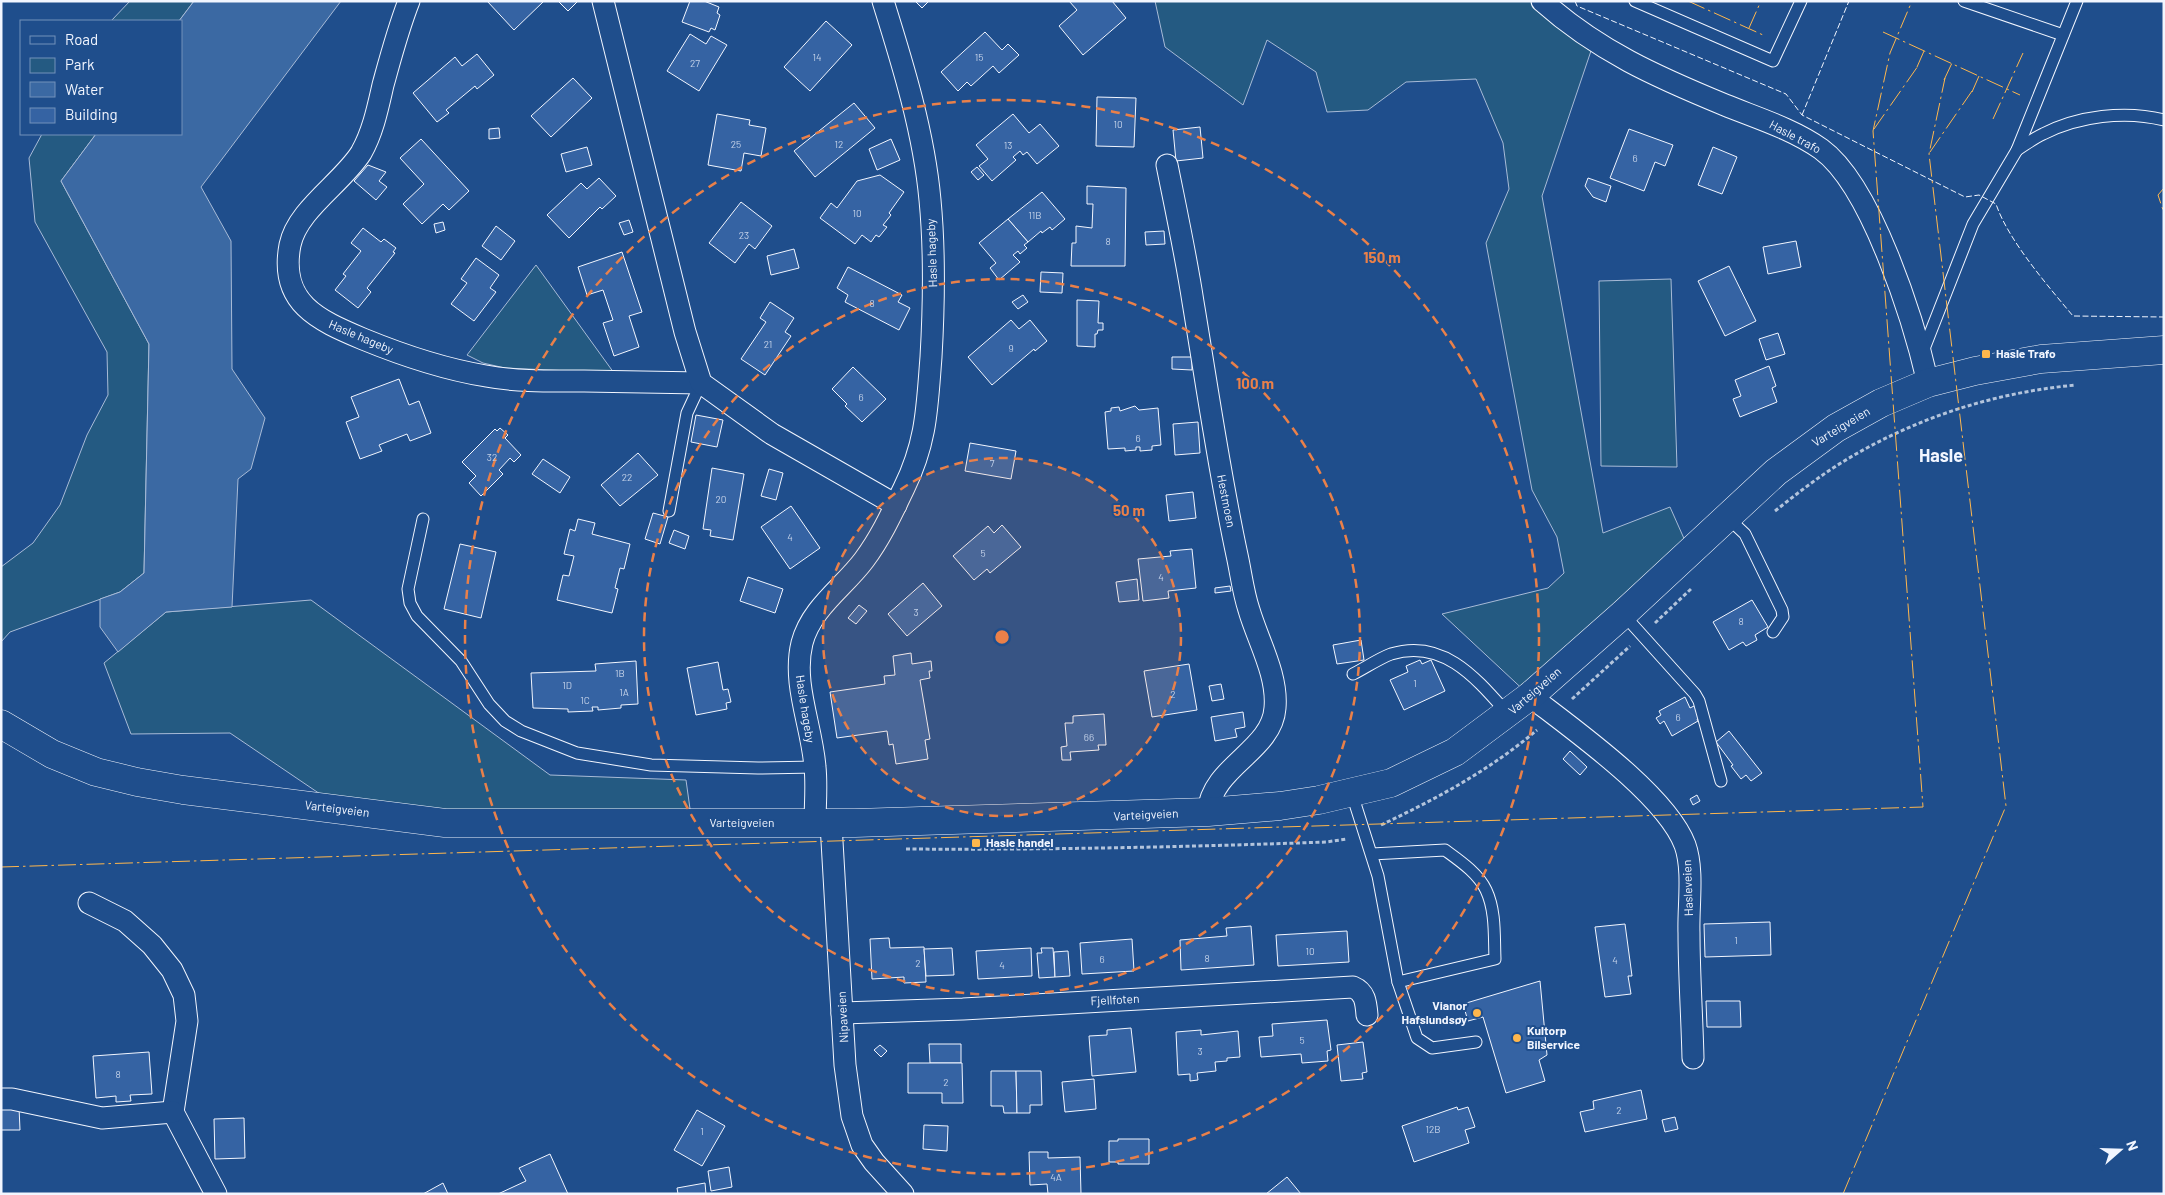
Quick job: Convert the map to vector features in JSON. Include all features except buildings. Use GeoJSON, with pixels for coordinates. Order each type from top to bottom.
{"type":"FeatureCollection","features":[{"type":"Feature","properties":{"kind":"main road","name":"Varteigveien"},"geometry":{"type":"LineString","coordinates":[[1,724],[52,754],[96,772],[137,782],[183,790],[435,821],[823,824],[1208,812],[1280,806],[1352,794],[1391,783],[1429,766],[1455,752],[1508,715],[1623,614],[1776,472],[1828,433],[1881,403],[1928,383],[1975,371],[2041,359],[2164,350]]}},
{"type":"Feature","properties":{"kind":"street","name":"Hasle hageby"},"geometry":{"type":"LineString","coordinates":[[408,1],[397,33],[373,125],[361,153],[328,192],[308,212],[295,231],[290,244],[289,268],[294,291],[302,303],[314,315],[329,324],[396,353],[466,372],[509,379],[545,381],[701,382]]}},
{"type":"Feature","properties":{"kind":"street"},"geometry":{"type":"LineString","coordinates":[[603,1],[685,332],[701,382],[772,434],[896,505]]}},
{"type":"Feature","properties":{"kind":"street","name":"Hasle hageby"},"geometry":{"type":"LineString","coordinates":[[823,824],[800,682],[799,662],[802,641],[808,627],[818,612],[863,561],[884,530],[916,464],[923,438],[934,306],[930,200],[924,158],[906,81],[883,1]]}},
{"type":"Feature","properties":{"kind":"street","name":"Hasle trafo"},"geometry":{"type":"LineString","coordinates":[[1542,1],[1566,23],[1601,47],[1651,73],[1789,131],[1822,149],[1841,170],[1864,203],[1888,257],[1921,355],[1928,383]]}},
{"type":"Feature","properties":{"kind":"street","name":"Hestmoen"},"geometry":{"type":"LineString","coordinates":[[1167,165],[1189,279],[1228,513],[1249,609],[1272,682],[1276,705],[1272,722],[1265,733],[1214,788],[1209,800],[1208,812]]}},
{"type":"Feature","properties":{"kind":"street","name":"Hasleveien"},"geometry":{"type":"LineString","coordinates":[[1530,696],[1616,765],[1648,794],[1671,819],[1682,839],[1689,872],[1689,934],[1694,1058]]}},
{"type":"Feature","properties":{"kind":"street","name":"Nipaveien"},"geometry":{"type":"LineString","coordinates":[[823,824],[848,1089],[856,1131],[862,1145],[874,1162],[903,1194]]}},
{"type":"Feature","properties":{"kind":"street"},"geometry":{"type":"LineString","coordinates":[[89,903],[125,921],[152,945],[172,970],[184,995],[187,1022],[173,1112],[216,1194]]}},
{"type":"Feature","properties":{"kind":"street","name":"Fjellfoten"},"geometry":{"type":"LineString","coordinates":[[842,1013],[973,1008],[1353,987],[1363,994],[1367,1014]]}},
{"type":"Feature","properties":{"kind":"street"},"geometry":{"type":"LineString","coordinates":[[1,1099],[12,1099],[102,1118],[173,1112]]}},
{"type":"Feature","properties":{"kind":"lane"},"geometry":{"type":"LineString","coordinates":[[1635,1],[1773,61],[1801,1]]}},
{"type":"Feature","properties":{"kind":"lane"},"geometry":{"type":"LineString","coordinates":[[1964,1],[2063,35]]}},
{"type":"Feature","properties":{"kind":"lane"},"geometry":{"type":"LineString","coordinates":[[1921,355],[1973,224],[2016,150],[2077,1]]}},
{"type":"Feature","properties":{"kind":"lane"},"geometry":{"type":"LineString","coordinates":[[2016,150],[2042,134],[2070,122],[2093,117],[2122,116],[2164,120]]}},
{"type":"Feature","properties":{"kind":"lane"},"geometry":{"type":"LineString","coordinates":[[670,511],[687,413],[701,382]]}},
{"type":"Feature","properties":{"kind":"lane"},"geometry":{"type":"LineString","coordinates":[[1727,517],[1745,534],[1762,573],[1782,610],[1783,617],[1773,632]]}},
{"type":"Feature","properties":{"kind":"lane"},"geometry":{"type":"LineString","coordinates":[[423,519],[408,589],[410,603],[422,621],[461,661],[489,704],[505,721],[521,731],[576,753],[651,765],[758,768],[815,767]]}},
{"type":"Feature","properties":{"kind":"lane"},"geometry":{"type":"LineString","coordinates":[[1623,614],[1695,694],[1699,701],[1721,781]]}},
{"type":"Feature","properties":{"kind":"lane"},"geometry":{"type":"LineString","coordinates":[[1353,674],[1389,655],[1411,650],[1439,653],[1483,686],[1508,715]]}},
{"type":"Feature","properties":{"kind":"lane"},"geometry":{"type":"LineString","coordinates":[[1352,794],[1378,876],[1398,982],[1416,1038],[1432,1048],[1476,1042]]}},
{"type":"Feature","properties":{"kind":"lane"},"geometry":{"type":"LineString","coordinates":[[1372,854],[1445,850],[1470,870],[1486,890],[1493,916],[1495,959],[1398,982]]}},
{"type":"Feature","properties":{"kind":"green space"},"geometry":{"type":"Polygon","coordinates":[[[130,1],[194,1],[180,20],[112,20],[130,1]]]}},
{"type":"Feature","properties":{"kind":"green space"},"geometry":{"type":"Polygon","coordinates":[[[1155,1],[1542,1],[1594,42],[1542,196],[1603,533],[1670,507],[1690,552],[1530,696],[1442,614],[1548,588],[1564,573],[1557,537],[1532,490],[1486,243],[1509,189],[1503,143],[1476,79],[1406,82],[1368,110],[1327,112],[1316,72],[1267,40],[1243,105],[1165,47],[1155,1]]]}},
{"type":"Feature","properties":{"kind":"green space"},"geometry":{"type":"Polygon","coordinates":[[[41,135],[95,135],[61,181],[149,344],[144,573],[120,592],[10,632],[1,642],[1,567],[33,543],[60,505],[87,435],[108,395],[107,352],[35,222],[29,158],[41,135]]]}},
{"type":"Feature","properties":{"kind":"green space"},"geometry":{"type":"Polygon","coordinates":[[[536,265],[614,373],[505,368],[483,363],[467,355],[536,265]]]}},
{"type":"Feature","properties":{"kind":"green space"},"geometry":{"type":"Polygon","coordinates":[[[1671,279],[1677,467],[1601,466],[1599,281],[1671,279]]]}},
{"type":"Feature","properties":{"kind":"green space"},"geometry":{"type":"Polygon","coordinates":[[[311,600],[550,775],[686,780],[691,816],[463,813],[323,796],[230,733],[131,734],[104,663],[166,612],[311,600]]]}},
{"type":"Feature","properties":{"kind":"water"},"geometry":{"type":"Polygon","coordinates":[[[194,1],[341,1],[201,187],[231,241],[232,369],[265,418],[251,469],[238,479],[232,607],[166,612],[118,652],[100,627],[100,599],[120,592],[144,573],[149,344],[61,181],[95,135],[182,135],[182,20],[180,20],[194,1]]]}},
{"type":"Feature","properties":{"kind":"fence"},"geometry":{"type":"LineString","coordinates":[[1575,1],[1577,6],[1786,94],[1802,115],[1965,197],[1979,195],[1996,204],[2019,247],[2073,316],[2164,317]]}},
{"type":"Feature","properties":{"kind":"fence"},"geometry":{"type":"LineString","coordinates":[[1802,115],[1849,1]]}},
{"type":"Feature","properties":{"kind":"power"},"geometry":{"type":"LineString","coordinates":[[1688,1],[1763,35]]}},
{"type":"Feature","properties":{"kind":"power"},"geometry":{"type":"LineString","coordinates":[[1749,28],[1761,1]]}},
{"type":"Feature","properties":{"kind":"power"},"geometry":{"type":"LineString","coordinates":[[1,867],[1923,807],[1873,131],[1890,53],[1912,1]]}},
{"type":"Feature","properties":{"kind":"power"},"geometry":{"type":"LineString","coordinates":[[1883,32],[2020,95]]}},
{"type":"Feature","properties":{"kind":"power"},"geometry":{"type":"LineString","coordinates":[[1917,67],[1924,51]]}},
{"type":"Feature","properties":{"kind":"power"},"geometry":{"type":"LineString","coordinates":[[1993,119],[2023,53]]}},
{"type":"Feature","properties":{"kind":"power"},"geometry":{"type":"LineString","coordinates":[[1944,80],[1952,63]]}},
{"type":"Feature","properties":{"kind":"power"},"geometry":{"type":"LineString","coordinates":[[1874,129],[1918,66]]}},
{"type":"Feature","properties":{"kind":"power"},"geometry":{"type":"LineString","coordinates":[[1972,92],[1979,76]]}},
{"type":"Feature","properties":{"kind":"power"},"geometry":{"type":"LineString","coordinates":[[1843,1194],[2006,806],[1929,154],[1945,78]]}},
{"type":"Feature","properties":{"kind":"power"},"geometry":{"type":"LineString","coordinates":[[1930,152],[1972,91]]}},
{"type":"Feature","properties":{"kind":"power"},"geometry":{"type":"LineString","coordinates":[[2164,188],[2158,195],[2164,213]]}},
{"type":"Feature","properties":{"kind":"place","name":"Hasle Trafo"},"geometry":{"type":"Point","coordinates":[1986,354]}},
{"type":"Feature","properties":{"kind":"place","name":"Hasle handel"},"geometry":{"type":"Point","coordinates":[976,843]}},
{"type":"Feature","properties":{"kind":"place","name":"Vianor Hafslundsøy"},"geometry":{"type":"Point","coordinates":[1477,1013]}},
{"type":"Feature","properties":{"kind":"place","name":"Kultorp Bilservice"},"geometry":{"type":"Point","coordinates":[1517,1038]}},
{"type":"Feature","properties":{"kind":"district","name":"Hasle"},"geometry":{"type":"Point","coordinates":[1941,456]}}]}
